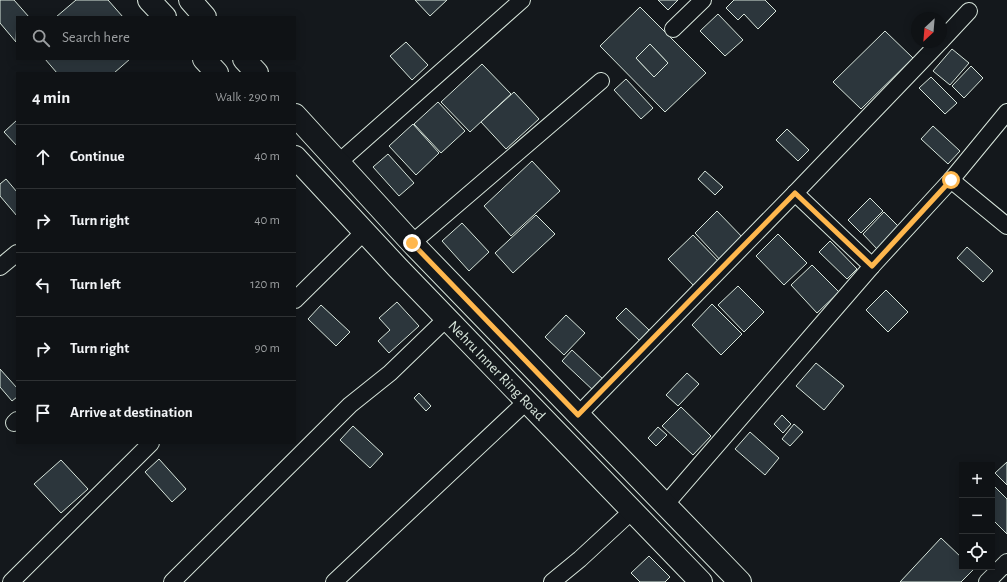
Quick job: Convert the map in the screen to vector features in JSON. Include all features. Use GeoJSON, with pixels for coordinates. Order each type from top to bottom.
{"type":"FeatureCollection","features":[{"type":"Feature","properties":{"kind":"main road"},"geometry":{"type":"LineString","coordinates":[[149,0],[164,16]]}},
{"type":"Feature","properties":{"kind":"main road"},"geometry":{"type":"LineString","coordinates":[[205,60],[216,72]]}},
{"type":"Feature","properties":{"kind":"main road"},"geometry":{"type":"LineString","coordinates":[[245,60],[256,72]]}},
{"type":"Feature","properties":{"kind":"main road"},"geometry":{"type":"LineString","coordinates":[[296,116],[412,243],[740,582]]}},
{"type":"Feature","properties":{"kind":"main road","name":"Nehru Inner Ring Road"},"geometry":{"type":"LineString","coordinates":[[296,158],[447,318],[701,582]]}},
{"type":"Feature","properties":{"kind":"street"},"geometry":{"type":"LineString","coordinates":[[339,162],[522,0]]}},
{"type":"Feature","properties":{"kind":"street"},"geometry":{"type":"LineString","coordinates":[[673,29],[703,0]]}},
{"type":"Feature","properties":{"kind":"street"},"geometry":{"type":"LineString","coordinates":[[947,35],[969,11]]}},
{"type":"Feature","properties":{"kind":"street"},"geometry":{"type":"LineString","coordinates":[[578,415],[934,48]]}},
{"type":"Feature","properties":{"kind":"street"},"geometry":{"type":"LineString","coordinates":[[412,243],[601,81]]}},
{"type":"Feature","properties":{"kind":"street"},"geometry":{"type":"LineString","coordinates":[[665,505],[872,266],[951,180],[1007,112]]}},
{"type":"Feature","properties":{"kind":"street"},"geometry":{"type":"LineString","coordinates":[[951,180],[1007,226]]}},
{"type":"Feature","properties":{"kind":"street"},"geometry":{"type":"LineString","coordinates":[[795,193],[872,266]]}},
{"type":"Feature","properties":{"kind":"street"},"geometry":{"type":"LineString","coordinates":[[296,299],[365,231]]}},
{"type":"Feature","properties":{"kind":"street"},"geometry":{"type":"LineString","coordinates":[[0,267],[16,254]]}},
{"type":"Feature","properties":{"kind":"street"},"geometry":{"type":"LineString","coordinates":[[172,582],[350,406],[390,373],[447,318]]}},
{"type":"Feature","properties":{"kind":"street"},"geometry":{"type":"LineString","coordinates":[[334,582],[527,401]]}},
{"type":"Feature","properties":{"kind":"street"},"geometry":{"type":"LineString","coordinates":[[11,582],[150,444]]}},
{"type":"Feature","properties":{"kind":"street"},"geometry":{"type":"LineString","coordinates":[[552,582],[580,559],[632,510]]}},
{"type":"Feature","properties":{"kind":"street"},"geometry":{"type":"LineString","coordinates":[[987,582],[1007,562]]}},
{"type":"Feature","properties":{"kind":"building"},"geometry":{"type":"Polygon","coordinates":[[[0,0],[14,0],[28,16],[16,16],[16,42],[0,23],[0,0]]]}},
{"type":"Feature","properties":{"kind":"building"},"geometry":{"type":"Polygon","coordinates":[[[76,0],[108,0],[122,16],[57,16],[76,0]]]}},
{"type":"Feature","properties":{"kind":"building"},"geometry":{"type":"Polygon","coordinates":[[[415,0],[447,0],[430,16],[415,0]]]}},
{"type":"Feature","properties":{"kind":"building"},"geometry":{"type":"Polygon","coordinates":[[[658,0],[678,0],[668,10],[658,0]]]}},
{"type":"Feature","properties":{"kind":"building"},"geometry":{"type":"Polygon","coordinates":[[[734,0],[765,0],[776,11],[758,29],[744,14],[738,20],[726,8],[734,0]]]}},
{"type":"Feature","properties":{"kind":"building"},"geometry":{"type":"Polygon","coordinates":[[[640,7],[706,73],[665,112],[600,46],[640,7]],[[650,44],[636,58],[654,77],[668,63],[650,44]]]}},
{"type":"Feature","properties":{"kind":"building"},"geometry":{"type":"Polygon","coordinates":[[[718,14],[743,40],[725,56],[700,31],[718,14]]]}},
{"type":"Feature","properties":{"kind":"building"},"geometry":{"type":"Polygon","coordinates":[[[885,31],[913,58],[861,109],[833,82],[885,31]]]}},
{"type":"Feature","properties":{"kind":"building"},"geometry":{"type":"Polygon","coordinates":[[[406,42],[428,65],[412,80],[390,56],[406,42]]]}},
{"type":"Feature","properties":{"kind":"building"},"geometry":{"type":"Polygon","coordinates":[[[650,44],[668,63],[654,77],[636,58],[650,44]]]}},
{"type":"Feature","properties":{"kind":"building"},"geometry":{"type":"Polygon","coordinates":[[[952,49],[969,63],[950,85],[933,71],[952,49]]]}},
{"type":"Feature","properties":{"kind":"building"},"geometry":{"type":"Polygon","coordinates":[[[46,60],[129,60],[115,72],[56,72],[46,60]]]}},
{"type":"Feature","properties":{"kind":"building"},"geometry":{"type":"Polygon","coordinates":[[[482,64],[511,94],[470,132],[441,102],[482,64]]]}},
{"type":"Feature","properties":{"kind":"building"},"geometry":{"type":"Polygon","coordinates":[[[971,66],[983,78],[964,98],[952,86],[971,66]]]}},
{"type":"Feature","properties":{"kind":"building"},"geometry":{"type":"Polygon","coordinates":[[[931,77],[957,103],[945,114],[919,88],[931,77]]]}},
{"type":"Feature","properties":{"kind":"building"},"geometry":{"type":"Polygon","coordinates":[[[626,79],[653,108],[641,119],[614,90],[626,79]]]}},
{"type":"Feature","properties":{"kind":"building"},"geometry":{"type":"Polygon","coordinates":[[[514,92],[539,119],[506,149],[481,122],[514,92]]]}},
{"type":"Feature","properties":{"kind":"building"},"geometry":{"type":"Polygon","coordinates":[[[438,102],[465,131],[441,153],[414,124],[438,102]]]}},
{"type":"Feature","properties":{"kind":"building"},"geometry":{"type":"Polygon","coordinates":[[[16,121],[16,145],[4,132],[16,121]]]}},
{"type":"Feature","properties":{"kind":"building"},"geometry":{"type":"Polygon","coordinates":[[[413,124],[439,153],[416,175],[389,146],[413,124]]]}},
{"type":"Feature","properties":{"kind":"building"},"geometry":{"type":"Polygon","coordinates":[[[933,126],[960,151],[948,164],[921,139],[933,126]]]}},
{"type":"Feature","properties":{"kind":"building"},"geometry":{"type":"Polygon","coordinates":[[[787,129],[809,150],[798,161],[776,140],[787,129]]]}},
{"type":"Feature","properties":{"kind":"building"},"geometry":{"type":"Polygon","coordinates":[[[388,154],[414,183],[399,196],[373,167],[388,154]]]}},
{"type":"Feature","properties":{"kind":"building"},"geometry":{"type":"Polygon","coordinates":[[[532,161],[560,191],[511,236],[484,206],[532,161]]]}},
{"type":"Feature","properties":{"kind":"building"},"geometry":{"type":"Polygon","coordinates":[[[705,171],[723,187],[715,195],[698,179],[705,171]]]}},
{"type":"Feature","properties":{"kind":"building"},"geometry":{"type":"Polygon","coordinates":[[[6,179],[16,191],[16,215],[0,196],[0,184],[6,179]]]}},
{"type":"Feature","properties":{"kind":"building"},"geometry":{"type":"Polygon","coordinates":[[[870,198],[883,211],[861,233],[848,220],[870,198]]]}},
{"type":"Feature","properties":{"kind":"building"},"geometry":{"type":"Polygon","coordinates":[[[717,211],[746,241],[723,263],[695,233],[717,211]]]}},
{"type":"Feature","properties":{"kind":"building"},"geometry":{"type":"Polygon","coordinates":[[[884,212],[899,227],[877,249],[863,234],[884,212]]]}},
{"type":"Feature","properties":{"kind":"building"},"geometry":{"type":"Polygon","coordinates":[[[536,215],[555,234],[513,273],[495,253],[536,215]]]}},
{"type":"Feature","properties":{"kind":"building"},"geometry":{"type":"Polygon","coordinates":[[[462,223],[489,252],[469,271],[442,241],[462,223]]]}},
{"type":"Feature","properties":{"kind":"building"},"geometry":{"type":"Polygon","coordinates":[[[778,234],[807,263],[784,285],[756,256],[778,234]]]}},
{"type":"Feature","properties":{"kind":"building"},"geometry":{"type":"Polygon","coordinates":[[[693,235],[721,264],[696,288],[668,259],[693,235]]]}},
{"type":"Feature","properties":{"kind":"building"},"geometry":{"type":"Polygon","coordinates":[[[830,241],[857,269],[847,279],[819,252],[830,241]]]}},
{"type":"Feature","properties":{"kind":"building"},"geometry":{"type":"Polygon","coordinates":[[[967,247],[993,271],[983,282],[957,258],[967,247]]]}},
{"type":"Feature","properties":{"kind":"building"},"geometry":{"type":"Polygon","coordinates":[[[812,265],[839,292],[817,313],[791,285],[812,265]]]}},
{"type":"Feature","properties":{"kind":"building"},"geometry":{"type":"Polygon","coordinates":[[[738,286],[764,312],[744,332],[718,305],[738,286]]]}},
{"type":"Feature","properties":{"kind":"building"},"geometry":{"type":"Polygon","coordinates":[[[886,290],[908,312],[888,332],[866,310],[886,290]]]}},
{"type":"Feature","properties":{"kind":"building"},"geometry":{"type":"Polygon","coordinates":[[[397,302],[419,326],[389,353],[378,341],[390,330],[379,318],[397,302]]]}},
{"type":"Feature","properties":{"kind":"building"},"geometry":{"type":"Polygon","coordinates":[[[712,304],[742,334],[721,355],[692,325],[712,304]]]}},
{"type":"Feature","properties":{"kind":"building"},"geometry":{"type":"Polygon","coordinates":[[[321,305],[350,332],[336,346],[308,319],[321,305]]]}},
{"type":"Feature","properties":{"kind":"building"},"geometry":{"type":"Polygon","coordinates":[[[626,308],[649,330],[640,341],[616,318],[626,308]]]}},
{"type":"Feature","properties":{"kind":"building"},"geometry":{"type":"Polygon","coordinates":[[[566,315],[585,333],[564,355],[545,337],[566,315]]]}},
{"type":"Feature","properties":{"kind":"building"},"geometry":{"type":"Polygon","coordinates":[[[572,350],[605,381],[595,392],[562,361],[572,350]]]}},
{"type":"Feature","properties":{"kind":"building"},"geometry":{"type":"Polygon","coordinates":[[[816,363],[844,386],[824,410],[796,386],[816,363]]]}},
{"type":"Feature","properties":{"kind":"building"},"geometry":{"type":"Polygon","coordinates":[[[0,369],[16,387],[16,398],[12,401],[0,387],[0,369]]]}},
{"type":"Feature","properties":{"kind":"building"},"geometry":{"type":"Polygon","coordinates":[[[687,373],[699,384],[678,406],[666,395],[687,373]]]}},
{"type":"Feature","properties":{"kind":"building"},"geometry":{"type":"Polygon","coordinates":[[[419,393],[431,406],[426,411],[414,398],[419,393]]]}},
{"type":"Feature","properties":{"kind":"building"},"geometry":{"type":"Polygon","coordinates":[[[681,407],[711,436],[693,455],[662,426],[681,407]]]}},
{"type":"Feature","properties":{"kind":"building"},"geometry":{"type":"Polygon","coordinates":[[[782,415],[791,424],[783,433],[774,424],[782,415]]]}},
{"type":"Feature","properties":{"kind":"building"},"geometry":{"type":"Polygon","coordinates":[[[794,424],[803,432],[790,446],[782,439],[794,424]]]}},
{"type":"Feature","properties":{"kind":"building"},"geometry":{"type":"Polygon","coordinates":[[[353,426],[383,454],[370,468],[340,440],[353,426]]]}},
{"type":"Feature","properties":{"kind":"building"},"geometry":{"type":"Polygon","coordinates":[[[658,427],[667,435],[656,446],[648,438],[658,427]]]}},
{"type":"Feature","properties":{"kind":"building"},"geometry":{"type":"Polygon","coordinates":[[[750,432],[779,458],[765,475],[735,449],[750,432]]]}},
{"type":"Feature","properties":{"kind":"building"},"geometry":{"type":"Polygon","coordinates":[[[159,459],[186,489],[172,502],[145,472],[159,459]]]}},
{"type":"Feature","properties":{"kind":"building"},"geometry":{"type":"Polygon","coordinates":[[[61,460],[88,489],[61,513],[34,484],[61,460]]]}},
{"type":"Feature","properties":{"kind":"building"},"geometry":{"type":"Polygon","coordinates":[[[1007,462],[1007,485],[995,473],[1007,462]]]}},
{"type":"Feature","properties":{"kind":"building"},"geometry":{"type":"Polygon","coordinates":[[[995,487],[1007,499],[1007,534],[995,522],[995,487]]]}},
{"type":"Feature","properties":{"kind":"building"},"geometry":{"type":"Polygon","coordinates":[[[941,538],[959,555],[959,570],[973,570],[961,582],[900,582],[941,538]]]}},
{"type":"Feature","properties":{"kind":"building"},"geometry":{"type":"Polygon","coordinates":[[[649,556],[670,577],[665,582],[640,582],[631,573],[649,556]]]}},
{"type":"Feature","properties":{"kind":"route"},"geometry":{"type":"LineString","coordinates":[[412,243],[578,415],[795,193],[872,266],[951,180]]}}]}
